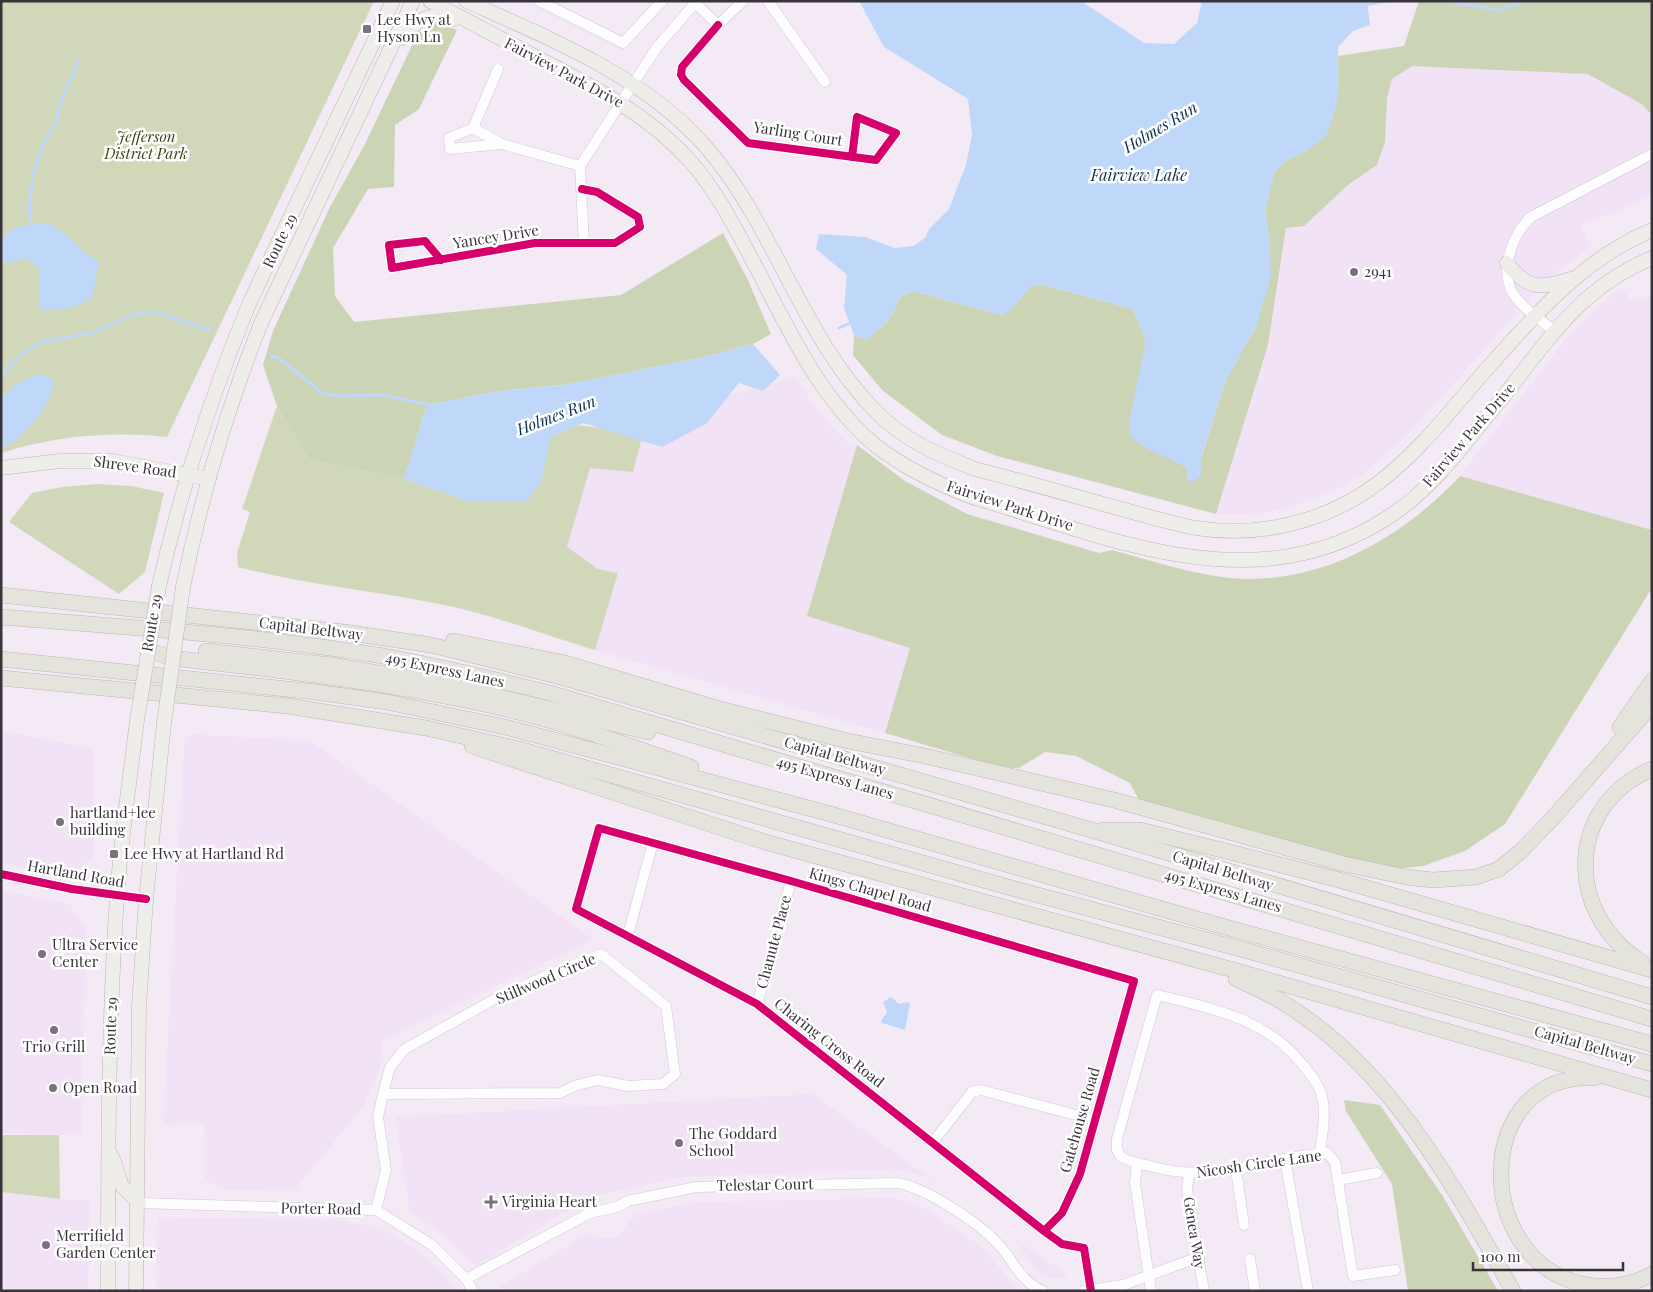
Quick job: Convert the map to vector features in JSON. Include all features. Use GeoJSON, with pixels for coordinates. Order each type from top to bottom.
{"type":"FeatureCollection","features":[{"type":"Feature","properties":{"kind":"highway","name":"Capital Beltway"},"geometry":{"type":"LineString","coordinates":[[1,595],[344,632],[431,645],[557,676],[1088,829],[1652,997]]}},
{"type":"Feature","properties":{"kind":"highway","name":"495 Express Lanes"},"geometry":{"type":"LineString","coordinates":[[1,617],[298,645],[422,664],[550,693],[1652,1018]]}},
{"type":"Feature","properties":{"kind":"highway"},"geometry":{"type":"LineString","coordinates":[[344,632],[411,636],[473,644],[561,662],[720,708],[848,742],[925,756],[1114,800],[1344,864],[1406,877],[1455,880],[1476,877],[1498,868],[1520,852],[1652,705]]}},
{"type":"Feature","properties":{"kind":"highway"},"geometry":{"type":"LineString","coordinates":[[147,650],[211,657],[331,665],[449,685],[795,766]]}},
{"type":"Feature","properties":{"kind":"highway"},"geometry":{"type":"LineString","coordinates":[[211,657],[358,680],[490,706],[611,740],[827,813]]}},
{"type":"Feature","properties":{"kind":"highway"},"geometry":{"type":"LineString","coordinates":[[1,659],[239,682],[387,702],[509,728],[827,813],[1218,925],[1652,1044]]}},
{"type":"Feature","properties":{"kind":"highway","name":"Capital Beltway"},"geometry":{"type":"LineString","coordinates":[[1,678],[288,706],[426,728],[519,749],[1016,889],[1257,953],[1652,1064]]}},
{"type":"Feature","properties":{"kind":"highway"},"geometry":{"type":"LineString","coordinates":[[1578,788],[1652,681]]}},
{"type":"Feature","properties":{"kind":"highway"},"geometry":{"type":"LineString","coordinates":[[426,728],[491,754],[765,842],[1172,954],[1652,1090]]}},
{"type":"Feature","properties":{"kind":"highway"},"geometry":{"type":"LineString","coordinates":[[1652,769],[1632,779],[1608,803],[1590,837],[1585,870],[1589,899],[1601,923],[1619,946],[1652,968]]}},
{"type":"Feature","properties":{"kind":"highway"},"geometry":{"type":"LineString","coordinates":[[1088,829],[1140,830],[1218,849],[1339,880],[1652,968]]}},
{"type":"Feature","properties":{"kind":"highway"},"geometry":{"type":"LineString","coordinates":[[1172,954],[1250,985],[1280,1000],[1310,1020],[1352,1055],[1383,1088],[1420,1138],[1513,1291]]}},
{"type":"Feature","properties":{"kind":"highway"},"geometry":{"type":"LineString","coordinates":[[1619,1081],[1592,1078],[1569,1080],[1548,1088],[1528,1103],[1509,1132],[1503,1148],[1499,1171],[1501,1194],[1507,1216],[1524,1246],[1541,1263],[1560,1276],[1575,1282],[1607,1287],[1638,1281],[1652,1274]]}},
{"type":"Feature","properties":{"kind":"main road","name":"Route 29"},"geometry":{"type":"LineString","coordinates":[[108,1291],[108,1079],[117,896],[137,720],[159,586],[186,474],[214,391],[249,304],[393,1]]}},
{"type":"Feature","properties":{"kind":"main road","name":"Route 29"},"geometry":{"type":"LineString","coordinates":[[136,1291],[139,1203],[137,1104],[139,1006],[146,899],[173,653],[192,543],[209,479],[244,366],[261,324],[413,1]]}},
{"type":"Feature","properties":{"kind":"main road","name":"Fairview Park Drive"},"geometry":{"type":"LineString","coordinates":[[430,1],[621,102],[676,146],[706,181],[724,207],[815,374],[842,411],[875,444],[919,473],[972,497],[1172,554],[1229,561],[1270,559],[1332,544],[1378,523],[1416,495],[1451,460],[1584,299],[1600,285],[1620,272],[1652,258]]}},
{"type":"Feature","properties":{"kind":"main road","name":"Fairview Park Drive"},"geometry":{"type":"LineString","coordinates":[[466,1],[585,57],[633,84],[688,129],[722,167],[738,191],[838,364],[858,393],[887,422],[922,446],[975,469],[1169,522],[1214,530],[1248,530],[1283,526],[1328,513],[1343,506],[1378,483],[1412,453],[1536,315],[1575,278],[1629,240],[1652,230]]}},
{"type":"Feature","properties":{"kind":"main road"},"geometry":{"type":"LineString","coordinates":[[473,1],[508,20]]}},
{"type":"Feature","properties":{"kind":"main road"},"geometry":{"type":"LineString","coordinates":[[384,66],[411,27],[427,17],[450,18],[499,37]]}},
{"type":"Feature","properties":{"kind":"main road"},"geometry":{"type":"LineString","coordinates":[[1507,263],[1521,279],[1540,287],[1575,278]]}},
{"type":"Feature","properties":{"kind":"main road","name":"Shreve Road"},"geometry":{"type":"LineString","coordinates":[[1,468],[87,460],[113,461],[209,479]]}},
{"type":"Feature","properties":{"kind":"main road"},"geometry":{"type":"LineString","coordinates":[[108,1146],[122,1186],[139,1203]]}},
{"type":"Feature","properties":{"kind":"street"},"geometry":{"type":"LineString","coordinates":[[538,1],[622,43],[662,1]]}},
{"type":"Feature","properties":{"kind":"street","name":"Yarling Court"},"geometry":{"type":"LineString","coordinates":[[743,1],[718,25],[682,67],[681,75],[684,80],[748,143],[852,157],[876,160],[896,133],[857,117],[852,157]]}},
{"type":"Feature","properties":{"kind":"street"},"geometry":{"type":"LineString","coordinates":[[768,1],[825,82]]}},
{"type":"Feature","properties":{"kind":"street"},"geometry":{"type":"LineString","coordinates":[[584,244],[580,166],[663,40],[694,2],[718,25]]}},
{"type":"Feature","properties":{"kind":"street"},"geometry":{"type":"LineString","coordinates":[[498,69],[472,128],[449,138],[450,149],[502,144]]}},
{"type":"Feature","properties":{"kind":"street"},"geometry":{"type":"LineString","coordinates":[[472,128],[502,144],[580,166]]}},
{"type":"Feature","properties":{"kind":"street"},"geometry":{"type":"LineString","coordinates":[[1555,332],[1512,291],[1507,263],[1521,226],[1531,217],[1652,154]]}},
{"type":"Feature","properties":{"kind":"street","name":"Yancey Drive"},"geometry":{"type":"LineString","coordinates":[[442,260],[426,241],[389,245],[392,268],[442,260],[535,243],[615,243],[640,227],[638,217],[597,192],[582,189]]}},
{"type":"Feature","properties":{"kind":"street","name":"Kings Chapel Road"},"geometry":{"type":"LineString","coordinates":[[576,908],[598,828],[790,881],[1134,982]]}},
{"type":"Feature","properties":{"kind":"street"},"geometry":{"type":"LineString","coordinates":[[628,935],[653,842]]}},
{"type":"Feature","properties":{"kind":"street","name":"Hartland Road"},"geometry":{"type":"LineString","coordinates":[[1,874],[72,889],[146,899]]}},
{"type":"Feature","properties":{"kind":"street","name":"Chanute Place"},"geometry":{"type":"LineString","coordinates":[[757,1004],[790,881]]}},
{"type":"Feature","properties":{"kind":"street","name":"Charing Cross Road"},"geometry":{"type":"LineString","coordinates":[[576,908],[757,1004],[1044,1232]]}},
{"type":"Feature","properties":{"kind":"street","name":"Stillwood Circle"},"geometry":{"type":"LineString","coordinates":[[376,1210],[386,1170],[378,1117],[383,1094],[390,1067],[405,1048],[493,1000],[545,976],[601,954],[666,1006],[675,1074],[663,1084],[628,1086],[598,1080],[577,1085],[560,1093],[383,1094]]}},
{"type":"Feature","properties":{"kind":"street","name":"Gatehouse Road"},"geometry":{"type":"LineString","coordinates":[[1044,1232],[1062,1213],[1080,1174],[1134,982]]}},
{"type":"Feature","properties":{"kind":"street","name":"Nicosh Circle Lane"},"geometry":{"type":"LineString","coordinates":[[1320,1153],[1324,1123],[1321,1093],[1312,1076],[1294,1053],[1266,1031],[1247,1020],[1157,995],[1117,1139],[1117,1150],[1121,1157],[1168,1172],[1189,1174],[1236,1169],[1327,1153],[1332,1156],[1338,1180],[1353,1276],[1395,1270]]}},
{"type":"Feature","properties":{"kind":"street"},"geometry":{"type":"LineString","coordinates":[[933,1142],[972,1092],[981,1090],[1095,1120]]}},
{"type":"Feature","properties":{"kind":"street"},"geometry":{"type":"LineString","coordinates":[[1285,1159],[1308,1291]]}},
{"type":"Feature","properties":{"kind":"street"},"geometry":{"type":"LineString","coordinates":[[1137,1163],[1135,1183],[1151,1291]]}},
{"type":"Feature","properties":{"kind":"street"},"geometry":{"type":"LineString","coordinates":[[1236,1169],[1244,1225]]}},
{"type":"Feature","properties":{"kind":"street","name":"Nicosh Circle Lane"},"geometry":{"type":"LineString","coordinates":[[1338,1180],[1377,1173]]}},
{"type":"Feature","properties":{"kind":"street","name":"Genea Way"},"geometry":{"type":"LineString","coordinates":[[1189,1174],[1187,1189],[1204,1291]]}},
{"type":"Feature","properties":{"kind":"street","name":"Telestar Court"},"geometry":{"type":"LineString","coordinates":[[466,1279],[590,1213],[676,1190],[696,1187],[896,1183],[915,1186],[928,1192],[990,1236],[1024,1278],[1043,1291]]}},
{"type":"Feature","properties":{"kind":"street","name":"Porter Road"},"geometry":{"type":"LineString","coordinates":[[139,1203],[376,1210],[432,1245],[466,1279],[473,1291]]}},
{"type":"Feature","properties":{"kind":"street"},"geometry":{"type":"LineString","coordinates":[[1044,1232],[1062,1244],[1084,1248],[1088,1290],[1123,1285],[1198,1258]]}},
{"type":"Feature","properties":{"kind":"street"},"geometry":{"type":"LineString","coordinates":[[1250,1259],[1255,1291]]}},
{"type":"Feature","properties":{"kind":"shaded area"},"geometry":{"type":"Polygon","coordinates":[[[1432,29],[1652,86],[1652,195],[1581,226],[1590,247],[1549,278],[1404,438],[1362,475],[1337,489],[1290,507],[1264,513],[1216,514],[1268,345],[1293,186],[1351,63],[1426,50],[1432,29]]]}},
{"type":"Feature","properties":{"kind":"shaded area"},"geometry":{"type":"Polygon","coordinates":[[[1622,287],[1631,301],[1652,295],[1652,530],[1460,476],[1566,339],[1591,313],[1622,287]]]}},
{"type":"Feature","properties":{"kind":"shaded area"},"geometry":{"type":"Polygon","coordinates":[[[796,377],[815,407],[835,430],[847,443],[857,445],[853,463],[911,648],[885,733],[595,650],[618,573],[598,569],[567,548],[590,467],[638,420],[796,377]]]}},
{"type":"Feature","properties":{"kind":"shaded area"},"geometry":{"type":"Polygon","coordinates":[[[1,731],[90,748],[94,754],[93,856],[71,877],[1,863],[1,731]]]}},
{"type":"Feature","properties":{"kind":"shaded area"},"geometry":{"type":"Polygon","coordinates":[[[190,734],[310,741],[593,939],[383,1040],[379,1072],[363,1106],[294,1191],[229,1190],[212,1185],[205,1180],[204,1123],[163,1125],[184,745],[190,734]]]}},
{"type":"Feature","properties":{"kind":"shaded area"},"geometry":{"type":"Polygon","coordinates":[[[1,891],[68,903],[86,929],[81,1135],[1,1133],[1,891]]]}},
{"type":"Feature","properties":{"kind":"shaded area"},"geometry":{"type":"Polygon","coordinates":[[[812,1094],[936,1182],[914,1172],[894,1169],[683,1177],[598,1195],[555,1218],[476,1266],[443,1234],[410,1213],[395,1117],[812,1094]]]}},
{"type":"Feature","properties":{"kind":"shaded area","name":"Merrifield Garden Center"},"geometry":{"type":"Polygon","coordinates":[[[1,1192],[60,1199],[91,1200],[88,1291],[1,1291],[1,1192]]]}},
{"type":"Feature","properties":{"kind":"shaded area"},"geometry":{"type":"Polygon","coordinates":[[[893,1198],[908,1201],[925,1208],[983,1248],[1018,1291],[498,1291],[502,1285],[580,1238],[590,1234],[598,1238],[614,1238],[621,1234],[637,1214],[696,1202],[893,1198]]]}},
{"type":"Feature","properties":{"kind":"shaded area"},"geometry":{"type":"Polygon","coordinates":[[[157,1217],[337,1220],[366,1225],[389,1233],[413,1247],[439,1269],[457,1291],[156,1291],[157,1217]]]}},
{"type":"Feature","properties":{"kind":"shaded area"},"geometry":{"type":"Polygon","coordinates":[[[1014,1238],[1064,1272],[1066,1279],[1052,1278],[1042,1274],[1033,1266],[1014,1238]]]}},
{"type":"Feature","properties":{"kind":"green space","name":"Jefferson District Park"},"geometry":{"type":"Polygon","coordinates":[[[1,1],[374,1],[167,437],[145,435],[83,436],[42,442],[1,453],[1,1]]]}},
{"type":"Feature","properties":{"kind":"green space"},"geometry":{"type":"Polygon","coordinates":[[[1419,1],[1652,1],[1652,115],[1643,105],[1588,74],[1412,66],[1392,79],[1387,98],[1385,142],[1377,165],[1349,184],[1304,226],[1286,228],[1268,345],[1216,514],[997,456],[942,435],[882,390],[853,355],[854,335],[866,340],[886,322],[894,311],[899,298],[912,291],[1003,315],[1011,309],[1031,286],[1047,286],[1133,309],[1146,340],[1144,358],[1166,455],[1187,468],[1188,481],[1201,476],[1201,458],[1226,380],[1256,326],[1270,244],[1265,210],[1274,173],[1285,161],[1308,150],[1337,105],[1338,56],[1404,46],[1419,1]]]}},
{"type":"Feature","properties":{"kind":"green space"},"geometry":{"type":"Polygon","coordinates":[[[439,23],[457,30],[419,109],[395,125],[394,187],[368,189],[333,248],[335,296],[354,322],[621,295],[723,233],[747,278],[771,334],[753,344],[704,357],[570,384],[500,391],[427,405],[404,479],[309,460],[277,406],[263,365],[273,331],[330,207],[365,144],[417,35],[429,24],[439,23]]]}},
{"type":"Feature","properties":{"kind":"green space"},"geometry":{"type":"Polygon","coordinates":[[[277,406],[309,460],[404,479],[470,502],[541,482],[550,436],[578,425],[606,429],[638,420],[641,441],[633,472],[590,468],[567,547],[598,569],[618,573],[595,650],[459,608],[313,583],[238,567],[237,553],[250,512],[242,509],[277,406]]]}},
{"type":"Feature","properties":{"kind":"green space"},"geometry":{"type":"Polygon","coordinates":[[[857,445],[905,481],[967,514],[1099,553],[1112,550],[1185,570],[1230,578],[1263,578],[1295,574],[1326,566],[1356,554],[1412,520],[1460,476],[1652,530],[1652,588],[1505,824],[1465,851],[1423,866],[1396,869],[1336,861],[1142,806],[1130,783],[1076,756],[1045,752],[1019,768],[1000,767],[885,733],[910,648],[807,616],[857,445]]]}},
{"type":"Feature","properties":{"kind":"green space"},"geometry":{"type":"Polygon","coordinates":[[[97,484],[131,486],[164,493],[145,572],[119,594],[9,522],[32,493],[62,487],[97,484]]]}},
{"type":"Feature","properties":{"kind":"green space"},"geometry":{"type":"Polygon","coordinates":[[[1344,1100],[1380,1105],[1442,1195],[1498,1291],[1408,1291],[1392,1184],[1346,1111],[1344,1100]]]}},
{"type":"Feature","properties":{"kind":"green space"},"geometry":{"type":"Polygon","coordinates":[[[1,1135],[59,1135],[60,1199],[1,1192],[1,1135]]]}},
{"type":"Feature","properties":{"kind":"water","name":"Fairview Lake"},"geometry":{"type":"Polygon","coordinates":[[[859,1],[1081,1],[1144,43],[1174,44],[1197,23],[1202,1],[1367,1],[1370,25],[1353,31],[1338,47],[1337,105],[1326,136],[1308,150],[1285,161],[1274,173],[1265,210],[1270,244],[1271,277],[1256,326],[1226,380],[1201,457],[1201,476],[1193,482],[1188,481],[1187,468],[1150,450],[1130,436],[1130,418],[1146,340],[1133,309],[1048,286],[1031,286],[1011,310],[1003,315],[912,291],[899,298],[894,311],[886,322],[866,340],[854,335],[844,308],[847,275],[816,249],[819,234],[865,237],[894,248],[914,246],[926,237],[929,229],[949,209],[966,165],[972,135],[968,99],[884,47],[859,1]]]}},
{"type":"Feature","properties":{"kind":"water"},"geometry":{"type":"Polygon","coordinates":[[[46,223],[60,231],[99,261],[92,298],[71,308],[45,311],[39,307],[40,269],[26,258],[7,263],[1,260],[2,248],[7,234],[26,225],[46,223]]]}},
{"type":"Feature","properties":{"kind":"water"},"geometry":{"type":"Polygon","coordinates":[[[753,344],[780,375],[763,391],[739,383],[706,424],[662,447],[583,423],[551,436],[541,482],[526,502],[470,502],[404,479],[427,405],[500,391],[570,384],[704,357],[753,344]]]}},
{"type":"Feature","properties":{"kind":"water"},"geometry":{"type":"Polygon","coordinates":[[[40,374],[54,379],[49,399],[36,420],[27,430],[19,438],[1,448],[1,401],[13,387],[40,374]]]}},
{"type":"Feature","properties":{"kind":"water"},"geometry":{"type":"Polygon","coordinates":[[[891,997],[899,1004],[908,1002],[910,1004],[905,1030],[882,1023],[881,1021],[887,1012],[883,1002],[891,997]]]}},
{"type":"Feature","properties":{"kind":"waterway","name":"Holmes Run"},"geometry":{"type":"LineString","coordinates":[[1365,5],[1386,1]]}},
{"type":"Feature","properties":{"kind":"waterway","name":"Holmes Run"},"geometry":{"type":"LineString","coordinates":[[1447,1],[1499,10],[1524,1]]}},
{"type":"Feature","properties":{"kind":"waterway"},"geometry":{"type":"LineString","coordinates":[[31,225],[29,206],[33,175],[43,144],[56,123],[60,102],[79,60]]}},
{"type":"Feature","properties":{"kind":"waterway","name":"Holmes Run"},"geometry":{"type":"LineString","coordinates":[[1,375],[21,355],[41,342],[92,333],[135,314],[155,312],[210,330]]}},
{"type":"Feature","properties":{"kind":"waterway","name":"Holmes Run"},"geometry":{"type":"LineString","coordinates":[[839,328],[852,322]]}},
{"type":"Feature","properties":{"kind":"waterway","name":"Holmes Run"},"geometry":{"type":"LineString","coordinates":[[271,356],[279,358],[322,393],[335,396],[383,395],[436,406]]}},
{"type":"Feature","properties":{"kind":"cycle path"},"geometry":{"type":"LineString","coordinates":[[718,25],[682,67],[681,75],[684,80],[748,143],[876,160],[896,133],[857,117],[852,157]]}},
{"type":"Feature","properties":{"kind":"cycle path"},"geometry":{"type":"LineString","coordinates":[[441,260],[425,241],[389,245],[392,268],[535,243],[615,243],[640,227],[638,217],[597,192],[582,189]]}},
{"type":"Feature","properties":{"kind":"cycle path"},"geometry":{"type":"LineString","coordinates":[[1044,1231],[1062,1213],[1080,1174],[1134,981],[791,881],[599,828],[576,909],[757,1004],[1044,1231],[1062,1244],[1084,1248],[1091,1291]]}},
{"type":"Feature","properties":{"kind":"cycle path"},"geometry":{"type":"LineString","coordinates":[[1,874],[72,889],[146,899]]}},
{"type":"Feature","properties":{"kind":"place","name":"Lee Hwy at Hyson Ln"},"geometry":{"type":"Point","coordinates":[367,29]}},
{"type":"Feature","properties":{"kind":"place","name":"2941"},"geometry":{"type":"Point","coordinates":[1354,272]}},
{"type":"Feature","properties":{"kind":"place","name":"hartland+lee building"},"geometry":{"type":"Point","coordinates":[60,822]}},
{"type":"Feature","properties":{"kind":"place","name":"Lee Hwy at Hartland Rd"},"geometry":{"type":"Point","coordinates":[114,854]}},
{"type":"Feature","properties":{"kind":"place","name":"Ultra Service Center"},"geometry":{"type":"Point","coordinates":[42,954]}},
{"type":"Feature","properties":{"kind":"place","name":"Trio Grill"},"geometry":{"type":"Point","coordinates":[54,1030]}},
{"type":"Feature","properties":{"kind":"place","name":"Open Road"},"geometry":{"type":"Point","coordinates":[53,1088]}},
{"type":"Feature","properties":{"kind":"place","name":"The Goddard School"},"geometry":{"type":"Point","coordinates":[679,1143]}},
{"type":"Feature","properties":{"kind":"place","name":"Virginia Heart"},"geometry":{"type":"Point","coordinates":[491,1202]}},
{"type":"Feature","properties":{"kind":"place","name":"Merrifield Garden Center"},"geometry":{"type":"Point","coordinates":[46,1245]}}]}
